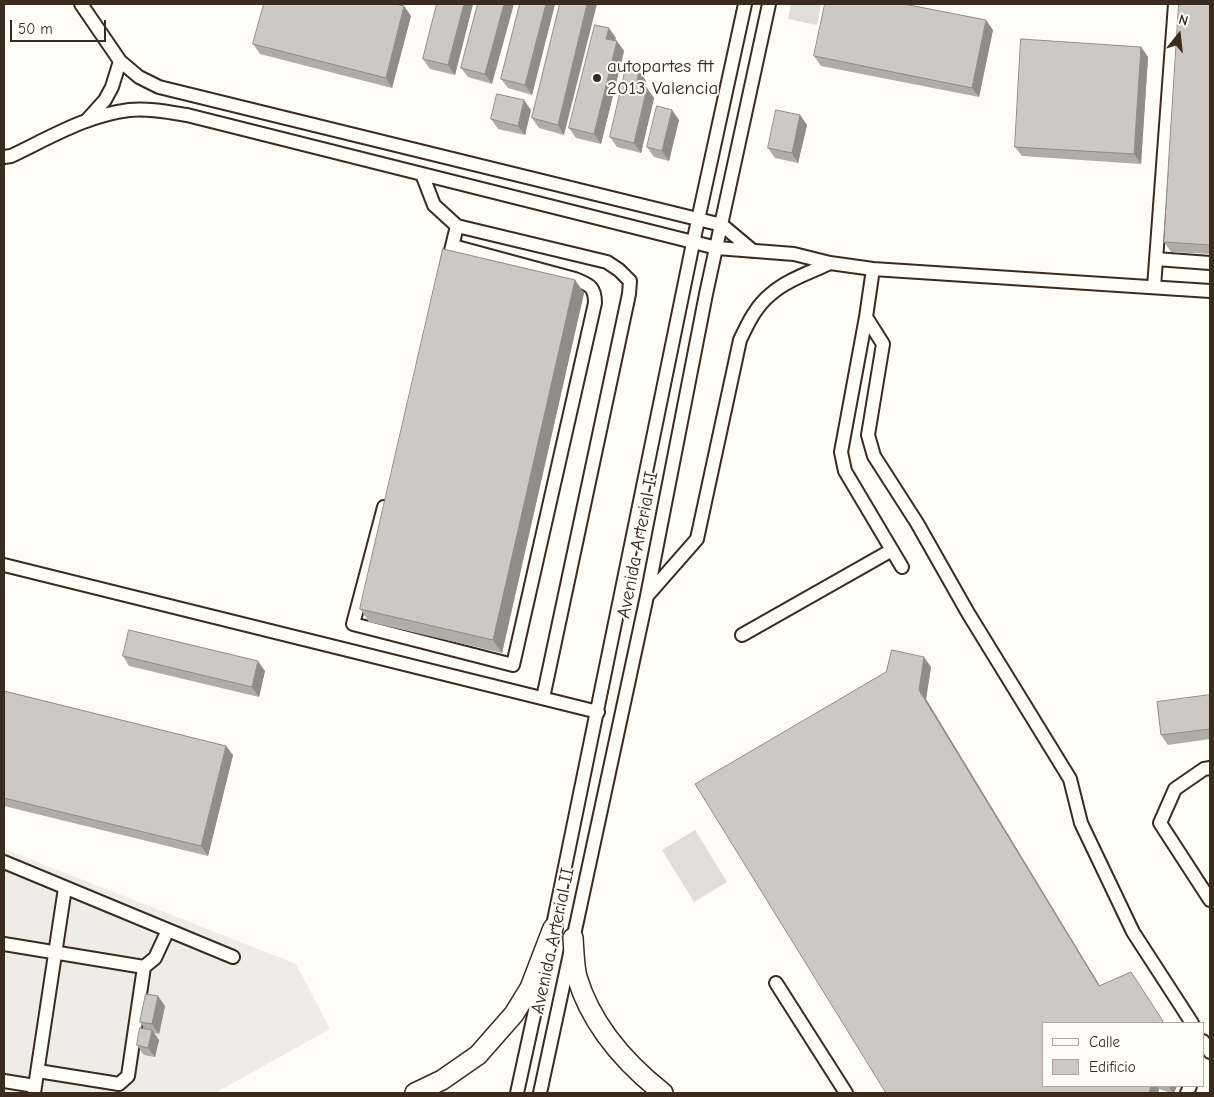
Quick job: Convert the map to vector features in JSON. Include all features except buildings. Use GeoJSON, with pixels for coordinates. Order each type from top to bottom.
{"type":"FeatureCollection","features":[{"type":"Feature","properties":{"kind":"highway"},"geometry":{"type":"LineString","coordinates":[[415,1093],[442,1080],[478,1054],[514,1014],[530,988],[553,928]]}},
{"type":"Feature","properties":{"kind":"highway"},"geometry":{"type":"LineString","coordinates":[[573,938],[576,975],[590,1010],[610,1042],[645,1079],[663,1093]]}},
{"type":"Feature","properties":{"kind":"street"},"geometry":{"type":"LineString","coordinates":[[81,4],[120,61],[139,78],[159,87],[722,225],[753,251]]}},
{"type":"Feature","properties":{"kind":"street","name":"Avenida Arterial II"},"geometry":{"type":"LineString","coordinates":[[517,1093],[598,712],[693,243],[745,4]]}},
{"type":"Feature","properties":{"kind":"street","name":"Avenida Arterial II"},"geometry":{"type":"LineString","coordinates":[[540,1093],[647,596],[706,294],[769,4]]}},
{"type":"Feature","properties":{"kind":"street"},"geometry":{"type":"LineString","coordinates":[[1154,287],[1174,4]]}},
{"type":"Feature","properties":{"kind":"street"},"geometry":{"type":"LineString","coordinates":[[87,120],[105,100],[112,87],[120,61]]}},
{"type":"Feature","properties":{"kind":"street"},"geometry":{"type":"LineString","coordinates":[[6,155],[87,120],[129,110],[153,110],[187,115],[717,248],[794,254],[830,263],[873,269],[1210,291]]}},
{"type":"Feature","properties":{"kind":"street"},"geometry":{"type":"LineString","coordinates":[[422,174],[434,205],[457,226],[607,262],[630,281],[625,313],[543,698]]}},
{"type":"Feature","properties":{"kind":"street"},"geometry":{"type":"LineString","coordinates":[[443,284],[457,226]]}},
{"type":"Feature","properties":{"kind":"street"},"geometry":{"type":"LineString","coordinates":[[388,492],[353,624],[513,665],[595,303],[595,293],[589,285],[574,279],[453,246]]}},
{"type":"Feature","properties":{"kind":"street"},"geometry":{"type":"LineString","coordinates":[[1156,259],[1210,263]]}},
{"type":"Feature","properties":{"kind":"street"},"geometry":{"type":"LineString","coordinates":[[647,596],[698,539],[740,340],[752,315],[771,294],[796,278],[830,263]]}},
{"type":"Feature","properties":{"kind":"street"},"geometry":{"type":"LineString","coordinates":[[873,269],[841,452],[845,471],[902,567]]}},
{"type":"Feature","properties":{"kind":"street"},"geometry":{"type":"LineString","coordinates":[[866,317],[883,344],[868,435],[874,456],[917,523],[968,613],[1070,779],[1081,823],[1133,932],[1191,1022]]}},
{"type":"Feature","properties":{"kind":"street"},"geometry":{"type":"LineString","coordinates":[[742,635],[892,550]]}},
{"type":"Feature","properties":{"kind":"street"},"geometry":{"type":"LineString","coordinates":[[4,565],[598,712]]}},
{"type":"Feature","properties":{"kind":"street"},"geometry":{"type":"LineString","coordinates":[[1210,768],[1204,769],[1175,789],[1160,823],[1210,900]]}},
{"type":"Feature","properties":{"kind":"street"},"geometry":{"type":"LineString","coordinates":[[4,862],[233,957]]}},
{"type":"Feature","properties":{"kind":"street"},"geometry":{"type":"LineString","coordinates":[[4,1081],[35,1090],[65,888]]}},
{"type":"Feature","properties":{"kind":"street"},"geometry":{"type":"LineString","coordinates":[[38,1070],[119,1084],[128,1076],[144,967],[155,958],[168,930]]}},
{"type":"Feature","properties":{"kind":"street"},"geometry":{"type":"LineString","coordinates":[[4,944],[144,967]]}},
{"type":"Feature","properties":{"kind":"street"},"geometry":{"type":"LineString","coordinates":[[776,983],[846,1093]]}},
{"type":"Feature","properties":{"kind":"shaded area"},"geometry":{"type":"Polygon","coordinates":[[[791,4],[821,4],[817,25],[788,19],[791,4]]]}},
{"type":"Feature","properties":{"kind":"shaded area"},"geometry":{"type":"Polygon","coordinates":[[[695,830],[727,882],[694,902],[662,850],[695,830]]]}},
{"type":"Feature","properties":{"kind":"shaded area"},"geometry":{"type":"Polygon","coordinates":[[[4,849],[296,964],[330,1029],[215,1093],[4,1093],[4,849]]]}},
{"type":"Feature","properties":{"kind":"place","name":"autopartes ftt 2013 Valencia"},"geometry":{"type":"Point","coordinates":[597,78]}}]}
